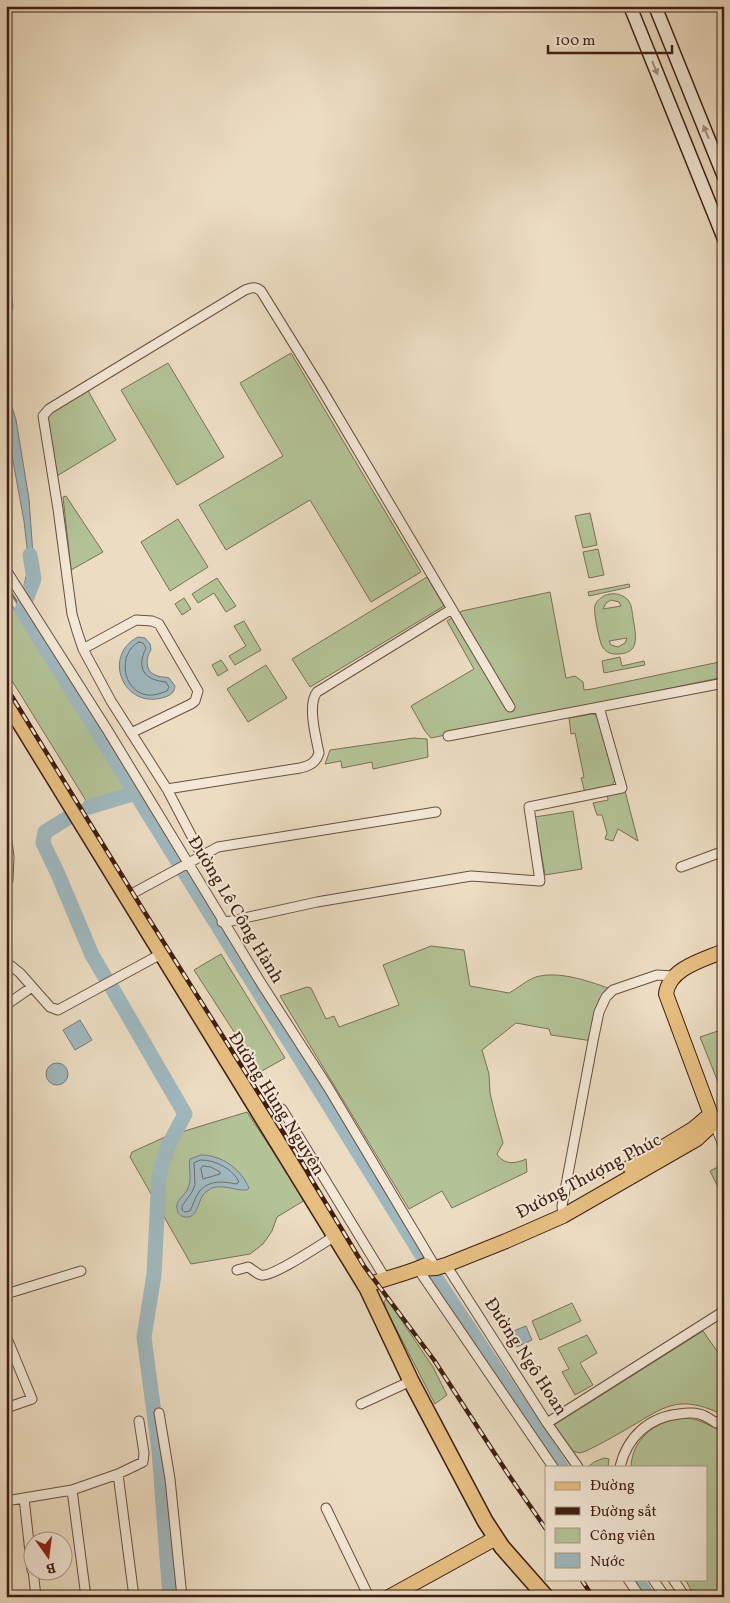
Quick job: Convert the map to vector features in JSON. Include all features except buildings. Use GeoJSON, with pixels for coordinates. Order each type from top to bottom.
{"type":"FeatureCollection","features":[{"type":"Feature","properties":{"kind":"highway","name":"Đường Hùng Nguyên"},"geometry":{"type":"LineString","coordinates":[[6,700],[365,1286],[411,1380],[496,1538],[546,1597]]}},
{"type":"Feature","properties":{"kind":"main road"},"geometry":{"type":"LineString","coordinates":[[712,1119],[666,994],[674,976],[693,964],[724,952]]}},
{"type":"Feature","properties":{"kind":"main road","name":"Đường Thượng Phúc"},"geometry":{"type":"LineString","coordinates":[[365,1286],[386,1278],[438,1265],[562,1211],[712,1119]]}},
{"type":"Feature","properties":{"kind":"main road"},"geometry":{"type":"LineString","coordinates":[[389,1597],[496,1538]]}},
{"type":"Feature","properties":{"kind":"street"},"geometry":{"type":"LineString","coordinates":[[630,6],[724,239]]}},
{"type":"Feature","properties":{"kind":"street"},"geometry":{"type":"LineString","coordinates":[[655,6],[724,177]]}},
{"type":"Feature","properties":{"kind":"street"},"geometry":{"type":"LineString","coordinates":[[202,856],[167,789],[111,701],[83,649],[72,614],[43,416],[49,409],[251,288],[257,288],[261,291],[321,388],[510,707]]}},
{"type":"Feature","properties":{"kind":"street","name":"Đường Lê Công Hành"},"geometry":{"type":"LineString","coordinates":[[6,570],[95,711],[186,866],[267,994],[311,1059],[438,1265]]}},
{"type":"Feature","properties":{"kind":"street"},"geometry":{"type":"LineString","coordinates":[[167,789],[309,766],[319,753],[312,711],[313,699],[317,692],[452,609]]}},
{"type":"Feature","properties":{"kind":"street"},"geometry":{"type":"LineString","coordinates":[[83,649],[136,620],[152,621],[159,624],[198,691],[195,701],[191,704],[131,733]]}},
{"type":"Feature","properties":{"kind":"street"},"geometry":{"type":"LineString","coordinates":[[448,736],[724,683]]}},
{"type":"Feature","properties":{"kind":"street"},"geometry":{"type":"LineString","coordinates":[[95,711],[111,701]]}},
{"type":"Feature","properties":{"kind":"street"},"geometry":{"type":"LineString","coordinates":[[222,922],[317,902],[471,876],[540,881],[529,807],[622,788],[599,707]]}},
{"type":"Feature","properties":{"kind":"street"},"geometry":{"type":"LineString","coordinates":[[126,896],[186,866],[218,847],[436,812]]}},
{"type":"Feature","properties":{"kind":"street"},"geometry":{"type":"LineString","coordinates":[[6,833],[9,857],[8,880]]}},
{"type":"Feature","properties":{"kind":"street"},"geometry":{"type":"LineString","coordinates":[[681,867],[724,851]]}},
{"type":"Feature","properties":{"kind":"street"},"geometry":{"type":"LineString","coordinates":[[6,962],[20,973],[50,1007],[58,1010],[161,954]]}},
{"type":"Feature","properties":{"kind":"street"},"geometry":{"type":"LineString","coordinates":[[562,1211],[599,1012],[606,997],[614,990],[657,975],[674,976]]}},
{"type":"Feature","properties":{"kind":"street"},"geometry":{"type":"LineString","coordinates":[[6,1004],[32,987]]}},
{"type":"Feature","properties":{"kind":"street"},"geometry":{"type":"LineString","coordinates":[[282,1109],[386,1278]]}},
{"type":"Feature","properties":{"kind":"street"},"geometry":{"type":"LineString","coordinates":[[712,1119],[724,1147]]}},
{"type":"Feature","properties":{"kind":"street"},"geometry":{"type":"LineString","coordinates":[[237,1270],[248,1267],[262,1276],[269,1274],[335,1236]]}},
{"type":"Feature","properties":{"kind":"street","name":"Đường Ngô Hoan"},"geometry":{"type":"LineString","coordinates":[[438,1265],[577,1466]]}},
{"type":"Feature","properties":{"kind":"street"},"geometry":{"type":"LineString","coordinates":[[418,1269],[552,1466]]}},
{"type":"Feature","properties":{"kind":"street"},"geometry":{"type":"LineString","coordinates":[[6,1294],[81,1270]]}},
{"type":"Feature","properties":{"kind":"street"},"geometry":{"type":"LineString","coordinates":[[548,1423],[724,1311]]}},
{"type":"Feature","properties":{"kind":"street"},"geometry":{"type":"LineString","coordinates":[[6,1336],[32,1398],[6,1408]]}},
{"type":"Feature","properties":{"kind":"street"},"geometry":{"type":"LineString","coordinates":[[361,1404],[411,1380]]}},
{"type":"Feature","properties":{"kind":"street"},"geometry":{"type":"LineString","coordinates":[[159,1413],[170,1479],[182,1597]]}},
{"type":"Feature","properties":{"kind":"street"},"geometry":{"type":"LineString","coordinates":[[620,1466],[625,1452],[638,1433],[645,1426],[660,1418],[672,1414],[698,1413],[716,1423],[724,1419]]}},
{"type":"Feature","properties":{"kind":"street"},"geometry":{"type":"LineString","coordinates":[[6,1501],[72,1490],[118,1474],[143,1462],[144,1453],[140,1421]]}},
{"type":"Feature","properties":{"kind":"street"},"geometry":{"type":"LineString","coordinates":[[118,1474],[134,1597]]}},
{"type":"Feature","properties":{"kind":"street"},"geometry":{"type":"LineString","coordinates":[[72,1490],[86,1597]]}},
{"type":"Feature","properties":{"kind":"street"},"geometry":{"type":"LineString","coordinates":[[24,1498],[28,1530]]}},
{"type":"Feature","properties":{"kind":"street"},"geometry":{"type":"LineString","coordinates":[[326,1508],[369,1597]]}},
{"type":"Feature","properties":{"kind":"street"},"geometry":{"type":"LineString","coordinates":[[33,1580],[36,1597]]}},
{"type":"Feature","properties":{"kind":"street"},"geometry":{"type":"LineString","coordinates":[[629,1580],[640,1597]]}},
{"type":"Feature","properties":{"kind":"street"},"geometry":{"type":"LineString","coordinates":[[654,1580],[665,1597]]}},
{"type":"Feature","properties":{"kind":"street"},"geometry":{"type":"LineString","coordinates":[[674,1580],[685,1597]]}},
{"type":"Feature","properties":{"kind":"green space"},"geometry":{"type":"Polygon","coordinates":[[[291,353],[421,572],[371,602],[310,500],[226,550],[199,505],[283,456],[240,383],[291,353]]]}},
{"type":"Feature","properties":{"kind":"green space"},"geometry":{"type":"Polygon","coordinates":[[[168,363],[224,457],[177,485],[121,390],[168,363]]]}},
{"type":"Feature","properties":{"kind":"green space"},"geometry":{"type":"Polygon","coordinates":[[[87,389],[116,440],[57,476],[47,418],[48,411],[87,389]]]}},
{"type":"Feature","properties":{"kind":"green space"},"geometry":{"type":"Polygon","coordinates":[[[66,496],[103,552],[71,570],[63,497],[66,496]]]}},
{"type":"Feature","properties":{"kind":"green space"},"geometry":{"type":"Polygon","coordinates":[[[590,513],[597,545],[583,548],[575,516],[590,513]]]}},
{"type":"Feature","properties":{"kind":"green space"},"geometry":{"type":"Polygon","coordinates":[[[178,519],[208,567],[170,591],[141,542],[178,519]]]}},
{"type":"Feature","properties":{"kind":"green space"},"geometry":{"type":"Polygon","coordinates":[[[598,549],[604,575],[589,578],[583,552],[598,549]]]}},
{"type":"Feature","properties":{"kind":"green space"},"geometry":{"type":"Polygon","coordinates":[[[427,577],[444,606],[310,687],[292,659],[427,577]]]}},
{"type":"Feature","properties":{"kind":"green space"},"geometry":{"type":"Polygon","coordinates":[[[217,578],[236,606],[226,612],[214,593],[198,603],[192,594],[217,578]]]}},
{"type":"Feature","properties":{"kind":"green space"},"geometry":{"type":"Polygon","coordinates":[[[629,584],[630,587],[589,596],[588,592],[629,584]]]}},
{"type":"Feature","properties":{"kind":"green space"},"geometry":{"type":"Polygon","coordinates":[[[550,592],[566,678],[575,676],[583,682],[584,690],[724,661],[724,677],[431,738],[411,706],[474,669],[447,621],[462,611],[550,592]]]}},
{"type":"Feature","properties":{"kind":"green space"},"geometry":{"type":"Polygon","coordinates":[[[608,595],[622,596],[628,600],[631,606],[635,643],[633,648],[623,653],[613,654],[607,652],[599,638],[595,605],[599,599],[608,595]],[[611,600],[606,603],[603,609],[621,606],[619,602],[611,600]],[[627,638],[609,641],[611,645],[618,647],[625,643],[627,638]]]}},
{"type":"Feature","properties":{"kind":"green space"},"geometry":{"type":"Polygon","coordinates":[[[6,596],[129,789],[93,812],[6,671],[6,596]]]}},
{"type":"Feature","properties":{"kind":"green space"},"geometry":{"type":"Polygon","coordinates":[[[184,598],[191,609],[182,615],[175,604],[184,598]]]}},
{"type":"Feature","properties":{"kind":"green space"},"geometry":{"type":"Polygon","coordinates":[[[244,621],[261,650],[235,665],[229,656],[246,646],[234,626],[244,621]]]}},
{"type":"Feature","properties":{"kind":"green space"},"geometry":{"type":"Polygon","coordinates":[[[620,657],[622,666],[644,661],[645,665],[604,673],[602,661],[620,657]]]}},
{"type":"Feature","properties":{"kind":"green space"},"geometry":{"type":"Polygon","coordinates":[[[221,660],[228,670],[218,676],[212,665],[221,660]]]}},
{"type":"Feature","properties":{"kind":"green space"},"geometry":{"type":"Polygon","coordinates":[[[266,665],[287,698],[248,722],[227,689],[266,665]]]}},
{"type":"Feature","properties":{"kind":"green space"},"geometry":{"type":"Polygon","coordinates":[[[592,714],[600,717],[616,778],[611,787],[585,793],[581,778],[584,777],[575,733],[571,734],[569,718],[592,714]]]}},
{"type":"Feature","properties":{"kind":"green space"},"geometry":{"type":"Polygon","coordinates":[[[414,738],[427,739],[428,757],[373,769],[372,762],[342,768],[341,761],[325,764],[330,750],[414,738]]]}},
{"type":"Feature","properties":{"kind":"green space"},"geometry":{"type":"Polygon","coordinates":[[[625,791],[638,841],[618,829],[613,841],[605,839],[607,833],[602,815],[597,815],[593,803],[608,800],[607,793],[625,791]]]}},
{"type":"Feature","properties":{"kind":"green space"},"geometry":{"type":"Polygon","coordinates":[[[573,811],[582,869],[545,875],[535,817],[573,811]]]}},
{"type":"Feature","properties":{"kind":"green space"},"geometry":{"type":"Polygon","coordinates":[[[431,946],[464,950],[470,986],[509,993],[536,977],[555,975],[575,978],[613,990],[606,997],[593,1041],[551,1035],[549,1029],[516,1023],[482,1050],[489,1074],[490,1093],[503,1143],[497,1154],[506,1162],[518,1162],[526,1159],[527,1172],[452,1208],[442,1191],[409,1209],[280,996],[307,987],[311,988],[326,1019],[334,1016],[339,1027],[399,1005],[383,965],[431,946]]]}},
{"type":"Feature","properties":{"kind":"green space"},"geometry":{"type":"Polygon","coordinates":[[[221,954],[285,1058],[260,1072],[194,970],[221,954]]]}},
{"type":"Feature","properties":{"kind":"green space"},"geometry":{"type":"Polygon","coordinates":[[[724,1029],[724,1097],[700,1037],[724,1029]]]}},
{"type":"Feature","properties":{"kind":"green space"},"geometry":{"type":"Polygon","coordinates":[[[247,1112],[305,1200],[277,1217],[272,1231],[263,1244],[250,1254],[191,1264],[130,1157],[132,1152],[165,1137],[247,1112]]]}},
{"type":"Feature","properties":{"kind":"green space"},"geometry":{"type":"Polygon","coordinates":[[[722,1165],[724,1170],[724,1199],[710,1171],[722,1165]]]}},
{"type":"Feature","properties":{"kind":"green space"},"geometry":{"type":"Polygon","coordinates":[[[386,1299],[433,1367],[447,1395],[435,1404],[386,1309],[384,1302],[386,1299]]]}},
{"type":"Feature","properties":{"kind":"green space"},"geometry":{"type":"Polygon","coordinates":[[[572,1303],[581,1321],[540,1340],[532,1321],[572,1303]]]}},
{"type":"Feature","properties":{"kind":"green space"},"geometry":{"type":"Polygon","coordinates":[[[703,1331],[724,1361],[724,1408],[717,1412],[705,1407],[684,1404],[667,1407],[586,1451],[580,1453],[572,1451],[554,1425],[703,1331]]]}},
{"type":"Feature","properties":{"kind":"green space"},"geometry":{"type":"Polygon","coordinates":[[[587,1335],[597,1353],[580,1363],[593,1385],[575,1395],[562,1372],[569,1369],[558,1348],[587,1335]]]}},
{"type":"Feature","properties":{"kind":"green space"},"geometry":{"type":"Polygon","coordinates":[[[684,1418],[694,1419],[718,1429],[724,1426],[724,1597],[695,1597],[686,1580],[708,1580],[708,1466],[631,1466],[632,1457],[640,1441],[652,1429],[668,1421],[684,1418]]]}},
{"type":"Feature","properties":{"kind":"green space"},"geometry":{"type":"Polygon","coordinates":[[[604,1458],[609,1459],[608,1466],[589,1466],[604,1458]]]}},
{"type":"Feature","properties":{"kind":"water"},"geometry":{"type":"Polygon","coordinates":[[[6,281],[10,281],[13,307],[11,313],[6,313],[6,281]]]}},
{"type":"Feature","properties":{"kind":"water"},"geometry":{"type":"Polygon","coordinates":[[[6,387],[16,420],[29,499],[34,569],[27,591],[24,585],[29,565],[24,521],[6,423],[6,387]]]}},
{"type":"Feature","properties":{"kind":"water"},"geometry":{"type":"Polygon","coordinates":[[[138,637],[145,638],[150,644],[151,650],[147,661],[148,669],[159,677],[169,678],[175,686],[173,692],[165,697],[151,699],[138,696],[129,689],[122,679],[119,668],[121,656],[127,646],[138,637]]]}},
{"type":"Feature","properties":{"kind":"water"},"geometry":{"type":"Polygon","coordinates":[[[80,1020],[92,1040],[75,1050],[63,1030],[80,1020]]]}},
{"type":"Feature","properties":{"kind":"water"},"geometry":{"type":"Polygon","coordinates":[[[57,1063],[65,1066],[68,1074],[65,1082],[57,1085],[49,1082],[46,1074],[49,1066],[57,1063]]]}},
{"type":"Feature","properties":{"kind":"water"},"geometry":{"type":"Polygon","coordinates":[[[201,1155],[216,1157],[230,1164],[246,1181],[249,1188],[243,1190],[221,1187],[212,1188],[203,1195],[195,1213],[189,1217],[183,1217],[177,1211],[177,1206],[178,1201],[189,1186],[190,1159],[201,1155]]]}},
{"type":"Feature","properties":{"kind":"water"},"geometry":{"type":"Polygon","coordinates":[[[526,1326],[532,1340],[517,1347],[511,1332],[526,1326]]]}},
{"type":"Feature","properties":{"kind":"waterway"},"geometry":{"type":"LineString","coordinates":[[30,555],[34,579],[22,610],[425,1260]]}},
{"type":"Feature","properties":{"kind":"waterway"},"geometry":{"type":"LineString","coordinates":[[6,585],[22,610]]}},
{"type":"Feature","properties":{"kind":"waterway"},"geometry":{"type":"LineString","coordinates":[[89,807],[136,793]]}},
{"type":"Feature","properties":{"kind":"waterway"},"geometry":{"type":"LineString","coordinates":[[79,811],[45,832],[43,843],[92,955],[105,977]]}},
{"type":"Feature","properties":{"kind":"waterway"},"geometry":{"type":"LineString","coordinates":[[112,988],[185,1114],[167,1148],[159,1176],[154,1275],[144,1337],[159,1451],[170,1597]]}},
{"type":"Feature","properties":{"kind":"waterway"},"geometry":{"type":"LineString","coordinates":[[435,1277],[560,1466]]}},
{"type":"Feature","properties":{"kind":"waterway"},"geometry":{"type":"LineString","coordinates":[[637,1580],[648,1597]]}},
{"type":"Feature","properties":{"kind":"railway"},"geometry":{"type":"LineString","coordinates":[[6,687],[307,1170],[364,1266],[434,1360],[545,1528]]}},
{"type":"Feature","properties":{"kind":"railway"},"geometry":{"type":"LineString","coordinates":[[582,1580],[593,1597]]}}]}
